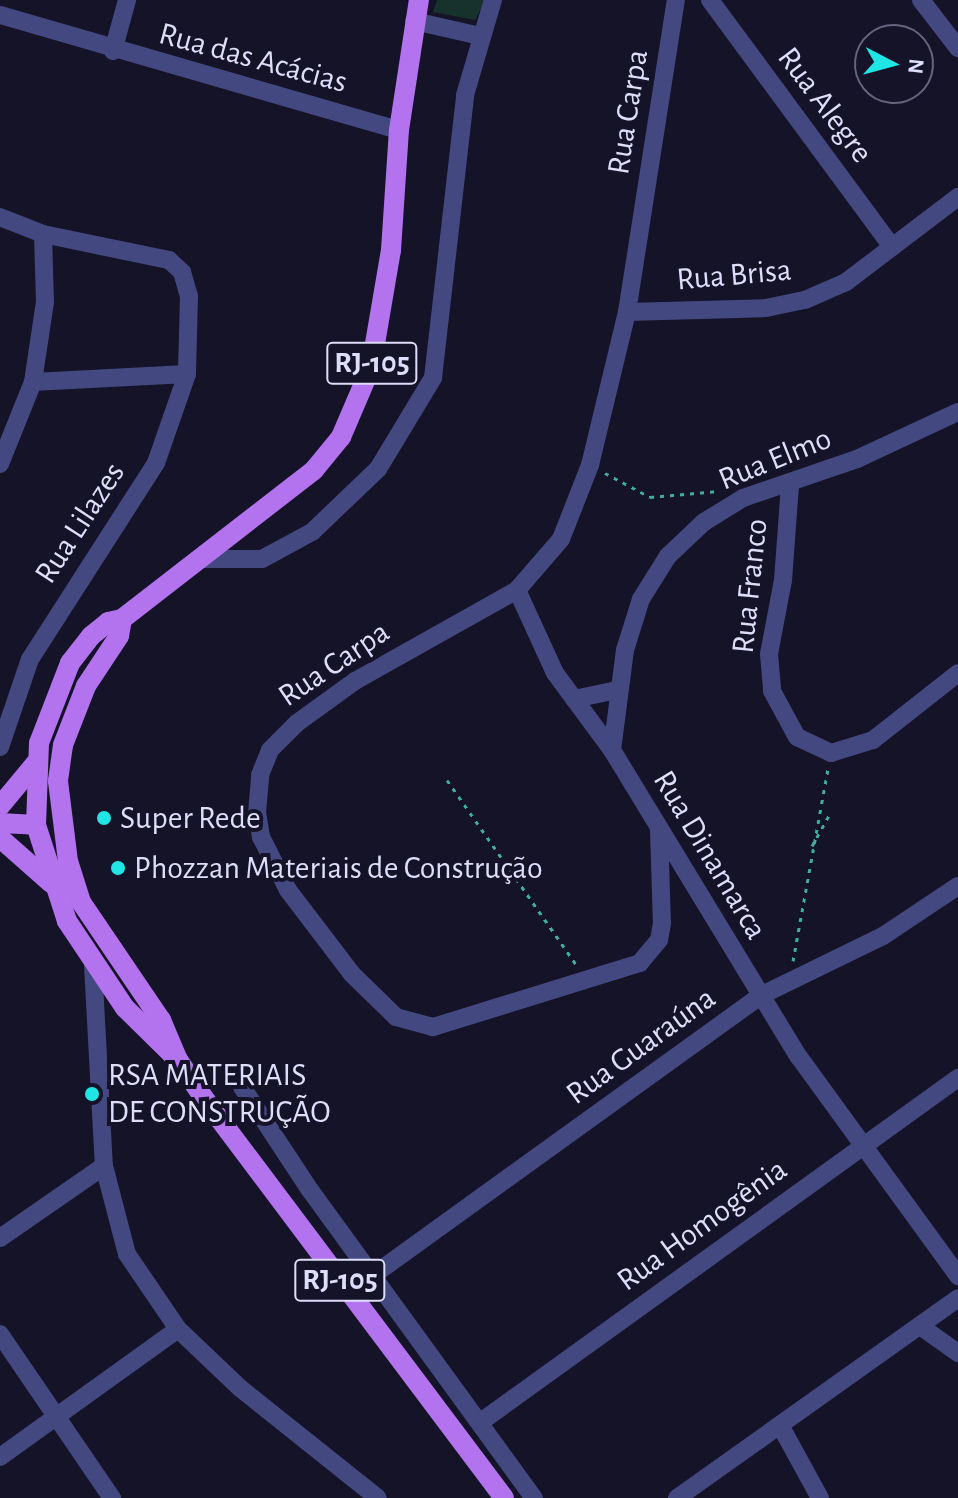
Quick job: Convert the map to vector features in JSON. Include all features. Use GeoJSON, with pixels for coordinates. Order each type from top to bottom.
{"type":"FeatureCollection","features":[{"type":"Feature","properties":{"kind":"main road","name":"RJ-105"},"geometry":{"type":"LineString","coordinates":[[419,0],[399,130],[391,250],[371,367],[360,399],[341,437],[314,470],[122,619],[108,622],[70,663],[48,713],[37,760],[36,825],[52,884],[93,965],[125,1008],[178,1060],[504,1498]]}},
{"type":"Feature","properties":{"kind":"main road","name":"RJ-105"},"geometry":{"type":"LineString","coordinates":[[122,619],[119,636],[86,686],[63,745],[58,781],[68,861],[81,902],[161,1020],[178,1060]]}},
{"type":"Feature","properties":{"kind":"main road"},"geometry":{"type":"LineString","coordinates":[[0,806],[37,760]]}},
{"type":"Feature","properties":{"kind":"main road"},"geometry":{"type":"LineString","coordinates":[[36,825],[58,781]]}},
{"type":"Feature","properties":{"kind":"main road"},"geometry":{"type":"LineString","coordinates":[[0,823],[36,825],[68,861]]}},
{"type":"Feature","properties":{"kind":"main road"},"geometry":{"type":"LineString","coordinates":[[0,838],[52,884]]}},
{"type":"Feature","properties":{"kind":"street"},"geometry":{"type":"LineString","coordinates":[[113,51],[127,0]]}},
{"type":"Feature","properties":{"kind":"street"},"geometry":{"type":"LineString","coordinates":[[201,559],[262,559],[312,532],[378,469],[433,378],[465,95],[493,0]]}},
{"type":"Feature","properties":{"kind":"street","name":"Rua Carpa"},"geometry":{"type":"LineString","coordinates":[[659,830],[659,940],[640,963],[585,977],[433,1027],[413,1025],[375,1000],[288,890],[261,837],[260,775],[270,750],[297,723],[355,681],[517,590],[561,539],[590,465],[627,312],[676,0]]}},
{"type":"Feature","properties":{"kind":"street","name":"Rua Alegre"},"geometry":{"type":"LineString","coordinates":[[710,0],[892,247]]}},
{"type":"Feature","properties":{"kind":"street"},"geometry":{"type":"LineString","coordinates":[[921,0],[950,22],[958,48]]}},
{"type":"Feature","properties":{"kind":"street","name":"Rua das Acácias"},"geometry":{"type":"LineString","coordinates":[[0,15],[113,51],[399,130]]}},
{"type":"Feature","properties":{"kind":"street"},"geometry":{"type":"LineString","coordinates":[[414,21],[480,36]]}},
{"type":"Feature","properties":{"kind":"street","name":"Rua Brisa"},"geometry":{"type":"LineString","coordinates":[[627,312],[766,308],[805,300],[846,282],[958,197]]}},
{"type":"Feature","properties":{"kind":"street","name":"Rua Lilazes"},"geometry":{"type":"LineString","coordinates":[[0,217],[43,234],[148,252],[176,266],[189,296],[187,374],[156,463],[30,659],[0,747]]}},
{"type":"Feature","properties":{"kind":"street"},"geometry":{"type":"LineString","coordinates":[[0,464],[33,382],[45,302],[43,234]]}},
{"type":"Feature","properties":{"kind":"street"},"geometry":{"type":"LineString","coordinates":[[33,382],[187,374]]}},
{"type":"Feature","properties":{"kind":"street","name":"Rua Elmo"},"geometry":{"type":"LineString","coordinates":[[612,750],[617,690],[641,599],[668,556],[704,522],[743,498],[790,485],[958,412]]}},
{"type":"Feature","properties":{"kind":"street","name":"Rua Franco"},"geometry":{"type":"LineString","coordinates":[[790,485],[783,580],[769,654],[772,691],[797,737],[831,753]]}},
{"type":"Feature","properties":{"kind":"street","name":"Rua Dinamarca"},"geometry":{"type":"LineString","coordinates":[[517,590],[531,629],[574,699],[612,750],[760,996],[862,1146],[958,1276]]}},
{"type":"Feature","properties":{"kind":"street"},"geometry":{"type":"LineString","coordinates":[[831,753],[873,740],[958,673]]}},
{"type":"Feature","properties":{"kind":"street"},"geometry":{"type":"LineString","coordinates":[[574,699],[617,690]]}},
{"type":"Feature","properties":{"kind":"street","name":"Rua Guaraúna"},"geometry":{"type":"LineString","coordinates":[[372,1276],[760,996],[883,936],[958,886]]}},
{"type":"Feature","properties":{"kind":"street"},"geometry":{"type":"LineString","coordinates":[[93,965],[104,1166],[127,1254],[178,1329],[240,1388],[378,1498]]}},
{"type":"Feature","properties":{"kind":"street","name":"Rua Homogênia"},"geometry":{"type":"LineString","coordinates":[[482,1421],[958,1078]]}},
{"type":"Feature","properties":{"kind":"street"},"geometry":{"type":"LineString","coordinates":[[242,1087],[310,1190],[482,1421],[534,1498]]}},
{"type":"Feature","properties":{"kind":"street"},"geometry":{"type":"LineString","coordinates":[[0,1238],[104,1166]]}},
{"type":"Feature","properties":{"kind":"street"},"geometry":{"type":"LineString","coordinates":[[288,1211],[310,1190]]}},
{"type":"Feature","properties":{"kind":"street"},"geometry":{"type":"LineString","coordinates":[[677,1498],[958,1298]]}},
{"type":"Feature","properties":{"kind":"street"},"geometry":{"type":"LineString","coordinates":[[920,1326],[958,1353]]}},
{"type":"Feature","properties":{"kind":"street"},"geometry":{"type":"LineString","coordinates":[[0,1457],[178,1329]]}},
{"type":"Feature","properties":{"kind":"street"},"geometry":{"type":"LineString","coordinates":[[0,1334],[112,1498]]}},
{"type":"Feature","properties":{"kind":"street"},"geometry":{"type":"LineString","coordinates":[[780,1425],[820,1498]]}},
{"type":"Feature","properties":{"kind":"path"},"geometry":{"type":"LineString","coordinates":[[590,465],[650,497],[721,491]]}},
{"type":"Feature","properties":{"kind":"path"},"geometry":{"type":"LineString","coordinates":[[790,980],[810,849],[831,753]]}},
{"type":"Feature","properties":{"kind":"path"},"geometry":{"type":"LineString","coordinates":[[447,780],[585,977]]}},
{"type":"Feature","properties":{"kind":"path"},"geometry":{"type":"LineString","coordinates":[[810,849],[830,814]]}},
{"type":"Feature","properties":{"kind":"green space"},"geometry":{"type":"Polygon","coordinates":[[[437,0],[486,0],[475,20],[433,12],[437,0]]]}},
{"type":"Feature","properties":{"kind":"place","name":"Super Rede"},"geometry":{"type":"Point","coordinates":[104,818]}},
{"type":"Feature","properties":{"kind":"place","name":"Phozzan Materiais de Construção"},"geometry":{"type":"Point","coordinates":[118,868]}},
{"type":"Feature","properties":{"kind":"place","name":"RSA MATERIAIS DE CONSTRUÇÃO"},"geometry":{"type":"Point","coordinates":[92,1094]}}]}
